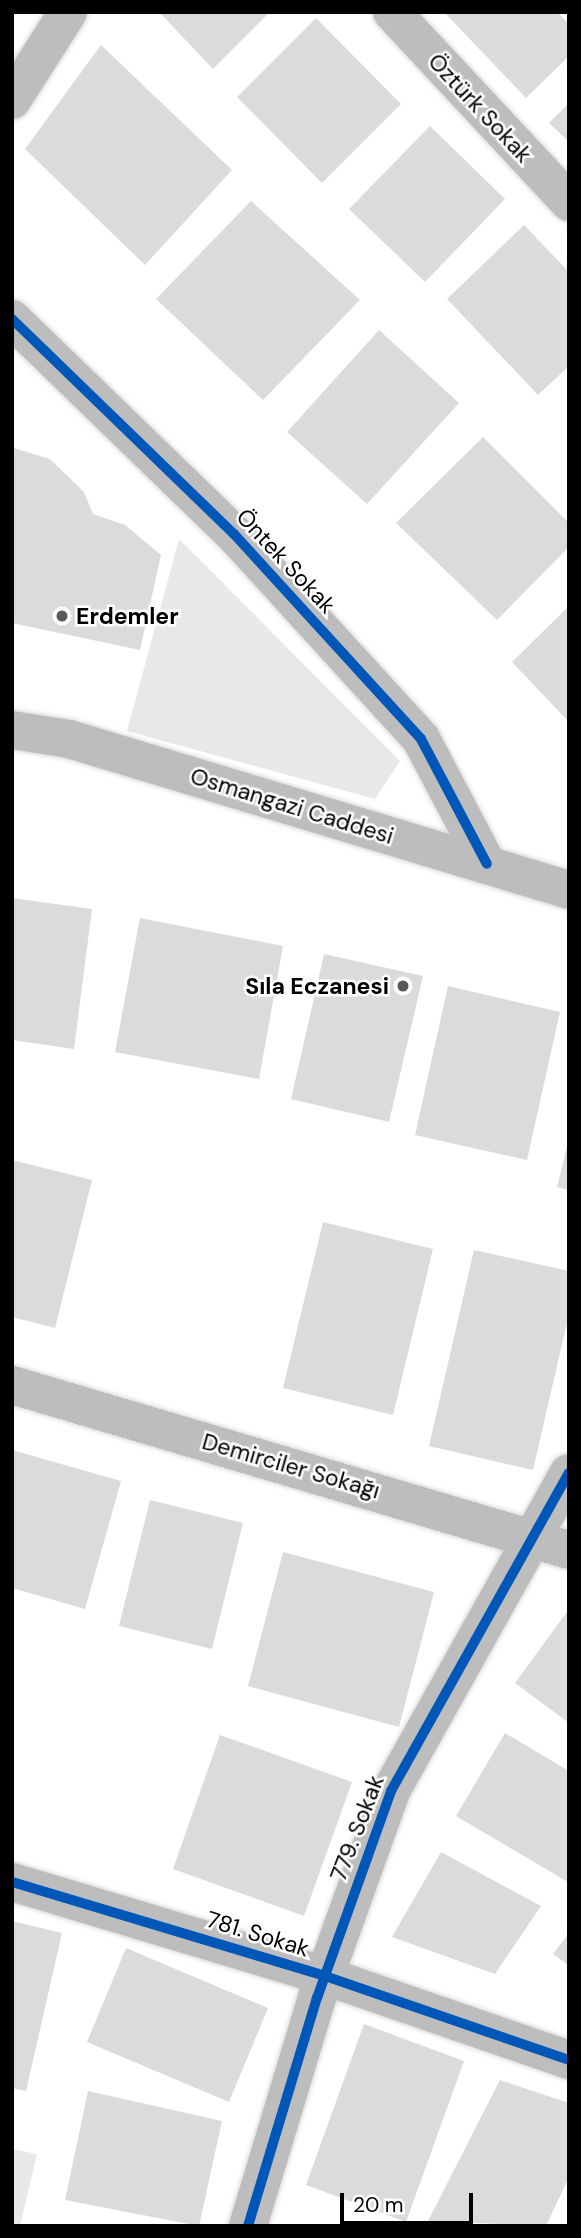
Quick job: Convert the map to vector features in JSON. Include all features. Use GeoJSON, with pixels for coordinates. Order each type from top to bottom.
{"type":"FeatureCollection","features":[{"type":"Feature","properties":{"kind":"street"},"geometry":{"type":"LineString","coordinates":[[12,100],[68,12]]}},
{"type":"Feature","properties":{"kind":"street","name":"Öztürk Sokak"},"geometry":{"type":"LineString","coordinates":[[392,12],[569,202]]}},
{"type":"Feature","properties":{"kind":"street","name":"Öntek Sokak"},"geometry":{"type":"LineString","coordinates":[[12,319],[234,534],[421,738],[487,864]]}},
{"type":"Feature","properties":{"kind":"street","name":"Osmangazi Caddesi"},"geometry":{"type":"LineString","coordinates":[[12,730],[69,740],[569,890]]}},
{"type":"Feature","properties":{"kind":"street","name":"Demirciler Sokağı"},"geometry":{"type":"LineString","coordinates":[[12,1385],[552,1543]]}},
{"type":"Feature","properties":{"kind":"street","name":"779. Sokak"},"geometry":{"type":"LineString","coordinates":[[248,2226],[325,1976],[391,1791],[552,1543],[569,1473]]}},
{"type":"Feature","properties":{"kind":"street","name":"781. Sokak"},"geometry":{"type":"LineString","coordinates":[[12,1882],[325,1976],[569,2060]]}},
{"type":"Feature","properties":{"kind":"shaded area"},"geometry":{"type":"Polygon","coordinates":[[[179,539],[400,761],[375,799],[127,731],[179,539]]]}},
{"type":"Feature","properties":{"kind":"shaded area"},"geometry":{"type":"Polygon","coordinates":[[[12,2149],[37,2154],[20,2226],[12,2226],[12,2149]]]}},
{"type":"Feature","properties":{"kind":"building"},"geometry":{"type":"Polygon","coordinates":[[[159,12],[270,12],[213,69],[159,12]]]}},
{"type":"Feature","properties":{"kind":"building"},"geometry":{"type":"Polygon","coordinates":[[[444,12],[557,12],[569,24],[569,56],[526,98],[444,12]]]}},
{"type":"Feature","properties":{"kind":"building"},"geometry":{"type":"Polygon","coordinates":[[[316,18],[401,104],[322,183],[237,97],[316,18]]]}},
{"type":"Feature","properties":{"kind":"building"},"geometry":{"type":"Polygon","coordinates":[[[101,45],[232,170],[145,265],[25,149],[101,45]]]}},
{"type":"Feature","properties":{"kind":"building"},"geometry":{"type":"Polygon","coordinates":[[[569,103],[569,142],[549,123],[569,103]]]}},
{"type":"Feature","properties":{"kind":"building"},"geometry":{"type":"Polygon","coordinates":[[[430,126],[505,199],[425,282],[349,209],[430,126]]]}},
{"type":"Feature","properties":{"kind":"building"},"geometry":{"type":"Polygon","coordinates":[[[251,201],[360,300],[263,400],[156,299],[251,201]]]}},
{"type":"Feature","properties":{"kind":"building"},"geometry":{"type":"Polygon","coordinates":[[[524,225],[569,272],[569,366],[538,395],[447,299],[524,225]]]}},
{"type":"Feature","properties":{"kind":"building"},"geometry":{"type":"Polygon","coordinates":[[[379,330],[459,403],[367,504],[287,432],[379,330]]]}},
{"type":"Feature","properties":{"kind":"building"},"geometry":{"type":"Polygon","coordinates":[[[483,437],[569,523],[569,547],[497,620],[396,523],[483,437]]]}},
{"type":"Feature","properties":{"kind":"building"},"geometry":{"type":"Polygon","coordinates":[[[14,448],[50,459],[84,492],[93,514],[125,525],[161,555],[140,650],[12,623],[14,448]]]}},
{"type":"Feature","properties":{"kind":"building"},"geometry":{"type":"Polygon","coordinates":[[[569,606],[569,722],[512,662],[569,606]]]}},
{"type":"Feature","properties":{"kind":"building"},"geometry":{"type":"Polygon","coordinates":[[[12,898],[92,909],[74,1049],[12,1040],[12,898]]]}},
{"type":"Feature","properties":{"kind":"building"},"geometry":{"type":"Polygon","coordinates":[[[140,918],[283,946],[259,1079],[115,1052],[140,918]]]}},
{"type":"Feature","properties":{"kind":"building"},"geometry":{"type":"Polygon","coordinates":[[[324,954],[423,976],[389,1122],[291,1099],[324,954]]]}},
{"type":"Feature","properties":{"kind":"building"},"geometry":{"type":"Polygon","coordinates":[[[448,986],[560,1012],[527,1160],[415,1135],[448,986]]]}},
{"type":"Feature","properties":{"kind":"building"},"geometry":{"type":"Polygon","coordinates":[[[569,1142],[569,1190],[557,1187],[569,1142]]]}},
{"type":"Feature","properties":{"kind":"building"},"geometry":{"type":"Polygon","coordinates":[[[12,1160],[92,1180],[55,1328],[12,1317],[12,1160]]]}},
{"type":"Feature","properties":{"kind":"building"},"geometry":{"type":"Polygon","coordinates":[[[323,1222],[433,1249],[393,1415],[283,1388],[323,1222]]]}},
{"type":"Feature","properties":{"kind":"building"},"geometry":{"type":"Polygon","coordinates":[[[474,1250],[569,1271],[569,1314],[533,1470],[429,1446],[474,1250]]]}},
{"type":"Feature","properties":{"kind":"building"},"geometry":{"type":"Polygon","coordinates":[[[12,1450],[121,1481],[85,1609],[12,1588],[12,1450]]]}},
{"type":"Feature","properties":{"kind":"building"},"geometry":{"type":"Polygon","coordinates":[[[150,1500],[243,1523],[212,1649],[119,1626],[150,1500]]]}},
{"type":"Feature","properties":{"kind":"building"},"geometry":{"type":"Polygon","coordinates":[[[283,1552],[434,1592],[399,1727],[248,1686],[283,1552]]]}},
{"type":"Feature","properties":{"kind":"building"},"geometry":{"type":"Polygon","coordinates":[[[569,1609],[569,1723],[515,1683],[569,1609]]]}},
{"type":"Feature","properties":{"kind":"building"},"geometry":{"type":"Polygon","coordinates":[[[505,1733],[569,1771],[568,1882],[456,1816],[505,1733]]]}},
{"type":"Feature","properties":{"kind":"building"},"geometry":{"type":"Polygon","coordinates":[[[220,1735],[352,1782],[304,1916],[173,1869],[220,1735]]]}},
{"type":"Feature","properties":{"kind":"building"},"geometry":{"type":"Polygon","coordinates":[[[441,1852],[541,1906],[495,1974],[392,1937],[441,1852]]]}},
{"type":"Feature","properties":{"kind":"building"},"geometry":{"type":"Polygon","coordinates":[[[12,1921],[62,1933],[26,2091],[12,2088],[12,1921]]]}},
{"type":"Feature","properties":{"kind":"building"},"geometry":{"type":"Polygon","coordinates":[[[569,1933],[569,1966],[553,1954],[569,1933]]]}},
{"type":"Feature","properties":{"kind":"building"},"geometry":{"type":"Polygon","coordinates":[[[126,1948],[268,2008],[229,2102],[87,2042],[126,1948]]]}},
{"type":"Feature","properties":{"kind":"building"},"geometry":{"type":"Polygon","coordinates":[[[364,2024],[464,2061],[406,2222],[306,2185],[364,2024]]]}},
{"type":"Feature","properties":{"kind":"building"},"geometry":{"type":"Polygon","coordinates":[[[500,2080],[569,2103],[569,2177],[546,2226],[428,2221],[500,2080]]]}},
{"type":"Feature","properties":{"kind":"building"},"geometry":{"type":"Polygon","coordinates":[[[88,2091],[222,2121],[199,2226],[65,2200],[88,2091]]]}},
{"type":"Feature","properties":{"kind":"cycle path"},"geometry":{"type":"LineString","coordinates":[[12,319],[234,534],[421,739],[487,864]]}},
{"type":"Feature","properties":{"kind":"cycle path"},"geometry":{"type":"LineString","coordinates":[[248,2226],[317,1998],[391,1791],[569,1473]]}},
{"type":"Feature","properties":{"kind":"cycle path"},"geometry":{"type":"LineString","coordinates":[[12,1882],[325,1976],[569,2060]]}},
{"type":"Feature","properties":{"kind":"place","name":"Erdemler"},"geometry":{"type":"Point","coordinates":[62,616]}},
{"type":"Feature","properties":{"kind":"place","name":"Sıla Eczanesi"},"geometry":{"type":"Point","coordinates":[403,986]}}]}
